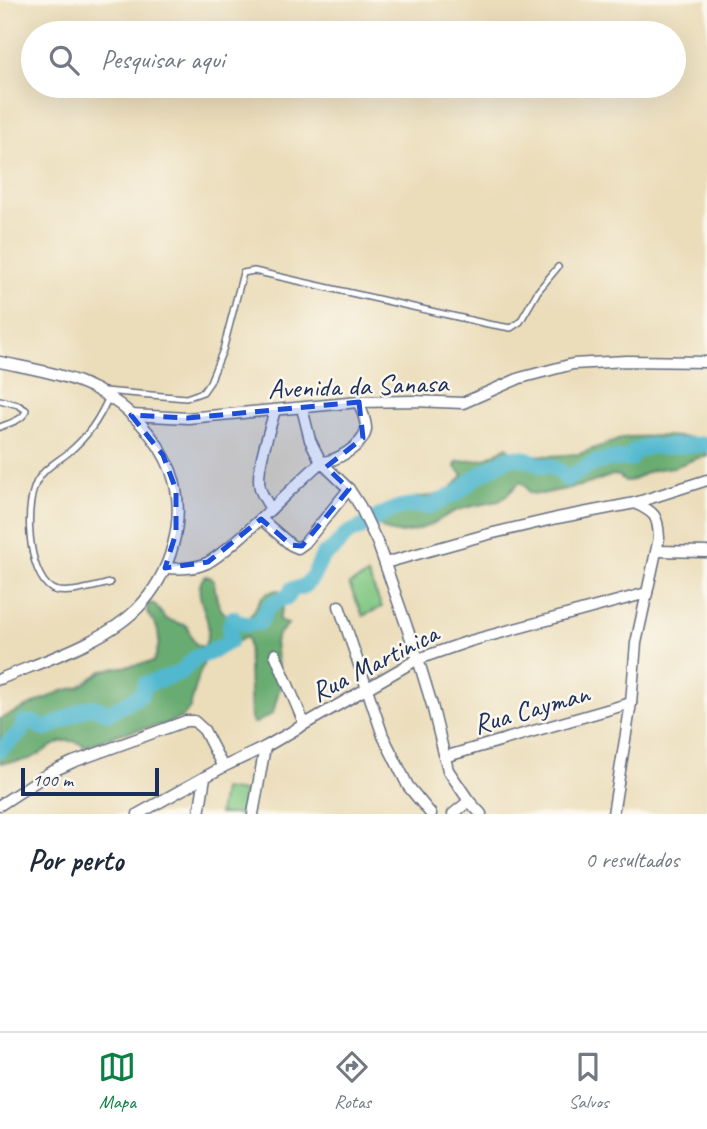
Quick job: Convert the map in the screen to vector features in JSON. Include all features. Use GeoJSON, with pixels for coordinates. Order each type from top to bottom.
{"type":"FeatureCollection","features":[{"type":"Feature","properties":{"kind":"street"},"geometry":{"type":"LineString","coordinates":[[0,362],[75,380],[98,390],[131,415],[153,438],[171,472],[176,490],[177,512],[176,533],[165,569],[139,608],[110,630],[0,678]]}},
{"type":"Feature","properties":{"kind":"street","name":"Avenida da Sanasa"},"geometry":{"type":"LineString","coordinates":[[131,415],[188,418],[359,402],[463,403],[520,378],[573,363],[707,362]]}},
{"type":"Feature","properties":{"kind":"street"},"geometry":{"type":"LineString","coordinates":[[165,569],[186,569],[218,556],[321,462],[338,458],[361,440],[366,426],[359,402]]}},
{"type":"Feature","properties":{"kind":"street"},"geometry":{"type":"LineString","coordinates":[[302,408],[310,440],[321,462],[349,489],[378,544],[418,659],[432,705],[443,757],[448,770],[481,814]]}},
{"type":"Feature","properties":{"kind":"street"},"geometry":{"type":"LineString","coordinates":[[271,509],[261,491],[259,479],[275,410]]}},
{"type":"Feature","properties":{"kind":"street"},"geometry":{"type":"LineString","coordinates":[[385,563],[545,520],[635,503],[707,480]]}},
{"type":"Feature","properties":{"kind":"street"},"geometry":{"type":"LineString","coordinates":[[261,519],[298,548],[349,489]]}},
{"type":"Feature","properties":{"kind":"street"},"geometry":{"type":"LineString","coordinates":[[613,814],[631,703],[636,643],[659,538],[656,517],[635,503]]}},
{"type":"Feature","properties":{"kind":"street"},"geometry":{"type":"LineString","coordinates":[[657,551],[707,552]]}},
{"type":"Feature","properties":{"kind":"street","name":"Rua Martinica"},"geometry":{"type":"LineString","coordinates":[[138,814],[265,747],[418,659],[470,641],[647,593]]}},
{"type":"Feature","properties":{"kind":"street"},"geometry":{"type":"LineString","coordinates":[[339,606],[390,752],[408,786],[431,814]]}},
{"type":"Feature","properties":{"kind":"street"},"geometry":{"type":"LineString","coordinates":[[275,654],[304,723]]}},
{"type":"Feature","properties":{"kind":"street","name":"Rua Cayman"},"geometry":{"type":"LineString","coordinates":[[443,757],[631,703]]}},
{"type":"Feature","properties":{"kind":"street"},"geometry":{"type":"LineString","coordinates":[[0,805],[49,773],[186,721],[194,721],[204,730],[223,768]]}},
{"type":"Feature","properties":{"kind":"street"},"geometry":{"type":"LineString","coordinates":[[253,814],[265,747]]}},
{"type":"Feature","properties":{"kind":"street"},"geometry":{"type":"LineString","coordinates":[[199,814],[205,777]]}},
{"type":"Feature","properties":{"kind":"street"},"geometry":{"type":"LineString","coordinates":[[453,814],[469,801]]}},
{"type":"Feature","properties":{"kind":"lane"},"geometry":{"type":"LineString","coordinates":[[98,390],[186,398],[203,392],[223,350],[238,288],[243,273],[247,271],[511,328],[524,317],[538,291],[558,267]]}},
{"type":"Feature","properties":{"kind":"lane"},"geometry":{"type":"LineString","coordinates":[[109,397],[91,431],[38,479],[31,494],[28,522],[33,554],[41,578],[50,588],[70,591],[110,583]]}},
{"type":"Feature","properties":{"kind":"lane"},"geometry":{"type":"LineString","coordinates":[[0,427],[27,413],[22,406],[2,402]]}},
{"type":"Feature","properties":{"kind":"highlighted area"},"geometry":{"type":"Polygon","coordinates":[[[359,402],[363,438],[326,467],[349,489],[302,546],[291,545],[261,519],[208,562],[165,568],[176,533],[176,490],[163,455],[131,415],[188,418],[359,402]]]}},
{"type":"Feature","properties":{"kind":"green space"},"geometry":{"type":"Polygon","coordinates":[[[626,437],[707,439],[707,457],[647,472],[632,480],[625,481],[613,475],[585,485],[542,494],[529,493],[520,482],[499,501],[456,511],[420,529],[399,533],[380,526],[380,515],[392,507],[417,497],[436,495],[453,486],[463,475],[455,466],[457,462],[485,459],[507,447],[513,454],[579,454],[626,437]]]}},
{"type":"Feature","properties":{"kind":"green space"},"geometry":{"type":"Polygon","coordinates":[[[368,575],[382,607],[363,616],[349,584],[368,575]]]}},
{"type":"Feature","properties":{"kind":"green space"},"geometry":{"type":"Polygon","coordinates":[[[205,576],[214,581],[221,610],[230,618],[240,621],[245,621],[251,615],[265,595],[278,590],[284,594],[285,600],[279,620],[288,624],[275,642],[280,686],[273,713],[256,723],[251,719],[246,637],[205,660],[190,708],[183,717],[165,724],[119,734],[84,747],[74,741],[60,742],[29,759],[0,763],[0,719],[62,691],[79,687],[104,670],[153,662],[159,637],[148,613],[148,603],[154,604],[166,619],[187,626],[195,643],[204,647],[208,628],[200,587],[205,576]]]}},
{"type":"Feature","properties":{"kind":"green space"},"geometry":{"type":"Polygon","coordinates":[[[223,789],[244,792],[241,814],[219,814],[223,789]]]}},
{"type":"Feature","properties":{"kind":"waterway"},"geometry":{"type":"LineString","coordinates":[[0,750],[20,733],[23,723],[34,723],[45,729],[88,708],[108,713],[141,695],[145,684],[181,672],[195,658],[230,641],[233,618],[246,624],[260,622],[270,605],[288,597],[292,589],[308,582],[323,555],[347,534],[393,509],[410,505],[428,507],[459,492],[476,477],[503,461],[513,457],[527,459],[560,471],[567,479],[597,463],[612,459],[630,459],[634,451],[651,446],[707,444]]}}]}
